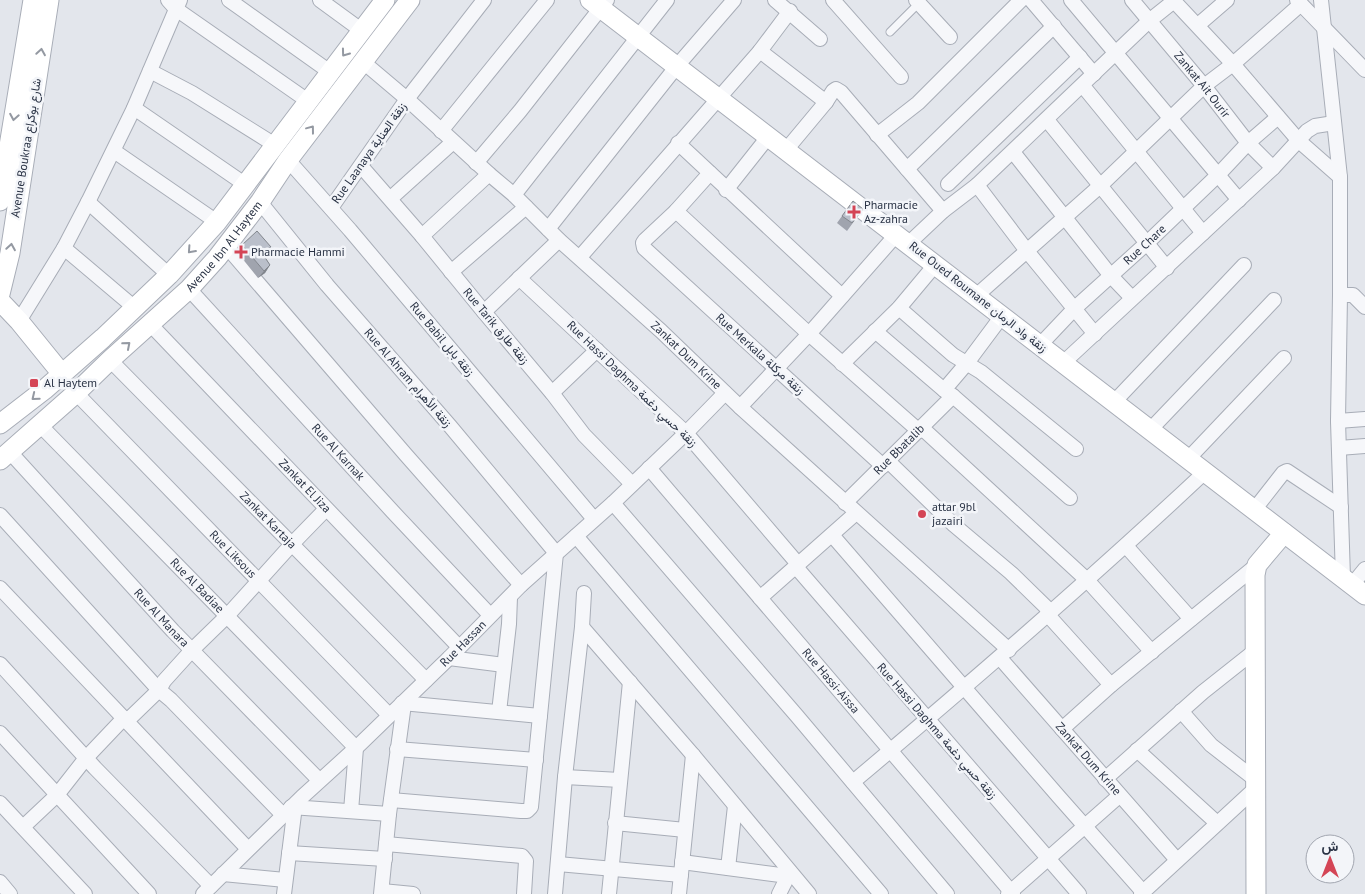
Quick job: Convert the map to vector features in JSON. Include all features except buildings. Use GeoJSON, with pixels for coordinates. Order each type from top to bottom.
{"type":"FeatureCollection","features":[{"type":"Feature","properties":{"kind":"street","name":"Avenue Boukraa شارع بوكراع"},"geometry":{"type":"LineString","coordinates":[[0,201],[33,0]]}},
{"type":"Feature","properties":{"kind":"street","name":"Avenue Boukraa شارع بوكراع"},"geometry":{"type":"LineString","coordinates":[[0,294],[10,253],[48,0]]}},
{"type":"Feature","properties":{"kind":"street"},"geometry":{"type":"LineString","coordinates":[[229,0],[330,72]]}},
{"type":"Feature","properties":{"kind":"street"},"geometry":{"type":"LineString","coordinates":[[320,0],[361,30]]}},
{"type":"Feature","properties":{"kind":"street","name":"Avenue Ibn Al Haytem"},"geometry":{"type":"LineString","coordinates":[[1,423],[62,374],[135,308],[217,222],[385,0]]}},
{"type":"Feature","properties":{"kind":"street","name":"Avenue Ibn Al Haytem"},"geometry":{"type":"LineString","coordinates":[[5,456],[189,288],[227,247],[288,160],[410,0]]}},
{"type":"Feature","properties":{"kind":"street","name":"Rue Laanaya زنقة العناية"},"geometry":{"type":"LineString","coordinates":[[331,208],[407,99],[484,0]]}},
{"type":"Feature","properties":{"kind":"street"},"geometry":{"type":"LineString","coordinates":[[441,131],[547,0]]}},
{"type":"Feature","properties":{"kind":"street"},"geometry":{"type":"LineString","coordinates":[[514,195],[667,0]]}},
{"type":"Feature","properties":{"kind":"street"},"geometry":{"type":"LineString","coordinates":[[548,229],[677,66],[734,0]]}},
{"type":"Feature","properties":{"kind":"street"},"geometry":{"type":"LineString","coordinates":[[775,0],[790,11],[820,39]]}},
{"type":"Feature","properties":{"kind":"street"},"geometry":{"type":"LineString","coordinates":[[833,0],[900,77]]}},
{"type":"Feature","properties":{"kind":"street"},"geometry":{"type":"LineString","coordinates":[[877,135],[918,103],[1021,0]]}},
{"type":"Feature","properties":{"kind":"street"},"geometry":{"type":"LineString","coordinates":[[1031,0],[1094,74]]}},
{"type":"Feature","properties":{"kind":"street"},"geometry":{"type":"LineString","coordinates":[[1071,0],[1239,200]]}},
{"type":"Feature","properties":{"kind":"street","name":"Zankat Ait Ourir"},"geometry":{"type":"LineString","coordinates":[[1132,0],[1204,86],[1248,144],[1273,168]]}},
{"type":"Feature","properties":{"kind":"street"},"geometry":{"type":"LineString","coordinates":[[740,407],[842,296],[902,240],[977,185],[1149,21],[1174,0],[1233,64],[1299,141],[1340,177]]}},
{"type":"Feature","properties":{"kind":"street"},"geometry":{"type":"LineString","coordinates":[[1198,25],[1227,0]]}},
{"type":"Feature","properties":{"kind":"street"},"geometry":{"type":"LineString","coordinates":[[919,1],[950,37]]}},
{"type":"Feature","properties":{"kind":"street"},"geometry":{"type":"LineString","coordinates":[[1324,1],[1322,25],[1340,177],[1338,420],[1341,507],[1353,586]]}},
{"type":"Feature","properties":{"kind":"street"},"geometry":{"type":"LineString","coordinates":[[976,296],[1100,186],[1204,86],[1233,64],[1299,2],[1365,70]]}},
{"type":"Feature","properties":{"kind":"street"},"geometry":{"type":"LineString","coordinates":[[19,321],[64,248],[114,151],[150,71],[175,3],[308,102]]}},
{"type":"Feature","properties":{"kind":"street"},"geometry":{"type":"LineString","coordinates":[[476,163],[520,111],[600,3]]}},
{"type":"Feature","properties":{"kind":"street","name":"Rue Oued Roumane زنقة واد الرمان"},"geometry":{"type":"LineString","coordinates":[[600,3],[638,37],[1353,586]]}},
{"type":"Feature","properties":{"kind":"street"},"geometry":{"type":"LineString","coordinates":[[580,257],[760,51],[790,11]]}},
{"type":"Feature","properties":{"kind":"street"},"geometry":{"type":"LineString","coordinates":[[908,169],[1054,26]]}},
{"type":"Feature","properties":{"kind":"street"},"geometry":{"type":"LineString","coordinates":[[760,51],[826,102]]}},
{"type":"Feature","properties":{"kind":"street"},"geometry":{"type":"LineString","coordinates":[[948,184],[1080,57]]}},
{"type":"Feature","properties":{"kind":"street","name":"Zankat Dum Krine"},"geometry":{"type":"LineString","coordinates":[[362,61],[514,195],[559,240],[662,331],[725,393],[856,513],[1004,654],[1062,729],[1177,860]]}},
{"type":"Feature","properties":{"kind":"street"},"geometry":{"type":"LineString","coordinates":[[150,71],[192,93],[275,145]]}},
{"type":"Feature","properties":{"kind":"street"},"geometry":{"type":"LineString","coordinates":[[1083,86],[1203,234]]}},
{"type":"Feature","properties":{"kind":"street"},"geometry":{"type":"LineString","coordinates":[[786,150],[834,90],[839,90],[943,211]]}},
{"type":"Feature","properties":{"kind":"street"},"geometry":{"type":"LineString","coordinates":[[134,108],[246,185]]}},
{"type":"Feature","properties":{"kind":"street","name":"Rue Chare"},"geometry":{"type":"LineString","coordinates":[[1040,345],[1075,308],[1147,243],[1278,117]]}},
{"type":"Feature","properties":{"kind":"street"},"geometry":{"type":"LineString","coordinates":[[1047,120],[1167,268]]}},
{"type":"Feature","properties":{"kind":"street"},"geometry":{"type":"LineString","coordinates":[[1063,363],[1273,168],[1306,131],[1315,126],[1334,123]]}},
{"type":"Feature","properties":{"kind":"street"},"geometry":{"type":"LineString","coordinates":[[726,190],[768,137]]}},
{"type":"Feature","properties":{"kind":"street"},"geometry":{"type":"LineString","coordinates":[[390,198],[453,142]]}},
{"type":"Feature","properties":{"kind":"street"},"geometry":{"type":"LineString","coordinates":[[678,143],[726,190],[842,296]]}},
{"type":"Feature","properties":{"kind":"street"},"geometry":{"type":"LineString","coordinates":[[114,151],[217,222]]}},
{"type":"Feature","properties":{"kind":"street"},"geometry":{"type":"LineString","coordinates":[[1013,152],[1111,276],[1132,298]]}},
{"type":"Feature","properties":{"kind":"street","name":"Rue Babil زنقة بابل"},"geometry":{"type":"LineString","coordinates":[[288,160],[331,208],[594,519]]}},
{"type":"Feature","properties":{"kind":"street","name":"Rue Tarik زنقة طارق"},"geometry":{"type":"LineString","coordinates":[[361,166],[422,236],[552,393],[590,442],[632,484]]}},
{"type":"Feature","properties":{"kind":"street"},"geometry":{"type":"LineString","coordinates":[[710,173],[676,211],[842,364],[921,430],[1087,580],[1152,652]]}},
{"type":"Feature","properties":{"kind":"street"},"geometry":{"type":"LineString","coordinates":[[422,236],[489,174]]}},
{"type":"Feature","properties":{"kind":"street"},"geometry":{"type":"LineString","coordinates":[[977,185],[1027,251],[1095,334]]}},
{"type":"Feature","properties":{"kind":"street"},"geometry":{"type":"LineString","coordinates":[[88,202],[168,275]]}},
{"type":"Feature","properties":{"kind":"street","name":"Rue Al Ahram زنقة الأهرام"},"geometry":{"type":"LineString","coordinates":[[260,202],[327,285],[450,426],[556,553]]}},
{"type":"Feature","properties":{"kind":"street"},"geometry":{"type":"LineString","coordinates":[[451,272],[526,207]]}},
{"type":"Feature","properties":{"kind":"street","name":"Rue Merkala زنقة مركلة"},"geometry":{"type":"LineString","coordinates":[[676,211],[645,240],[643,245],[648,252],[776,369],[1010,573],[1049,612],[1111,685]]}},
{"type":"Feature","properties":{"kind":"street"},"geometry":{"type":"LineString","coordinates":[[484,312],[559,240]]}},
{"type":"Feature","properties":{"kind":"street"},"geometry":{"type":"LineString","coordinates":[[227,247],[521,585]]}},
{"type":"Feature","properties":{"kind":"street"},"geometry":{"type":"LineString","coordinates":[[64,248],[135,308]]}},
{"type":"Feature","properties":{"kind":"street"},"geometry":{"type":"LineString","coordinates":[[842,364],[899,308],[935,265]]}},
{"type":"Feature","properties":{"kind":"street"},"geometry":{"type":"LineString","coordinates":[[1114,402],[1244,265]]}},
{"type":"Feature","properties":{"kind":"street","name":"Rue Hassi Daghma زنقة حسي دغمة"},"geometry":{"type":"LineString","coordinates":[[519,278],[686,433],[927,720],[1079,894]]}},
{"type":"Feature","properties":{"kind":"street","name":"Rue Al Karnak"},"geometry":{"type":"LineString","coordinates":[[189,288],[393,512],[490,615]]}},
{"type":"Feature","properties":{"kind":"street"},"geometry":{"type":"LineString","coordinates":[[1340,295],[1353,296],[1365,307]]}},
{"type":"Feature","properties":{"kind":"street"},"geometry":{"type":"LineString","coordinates":[[1150,430],[1274,300]]}},
{"type":"Feature","properties":{"kind":"street"},"geometry":{"type":"LineString","coordinates":[[0,301],[19,321],[62,374]]}},
{"type":"Feature","properties":{"kind":"street"},"geometry":{"type":"LineString","coordinates":[[899,308],[953,355],[982,372],[1076,449]]}},
{"type":"Feature","properties":{"kind":"street","name":"Rue Bbatalib"},"geometry":{"type":"LineString","coordinates":[[845,503],[921,430],[1002,316]]}},
{"type":"Feature","properties":{"kind":"street","name":"Zankat El Jiza"},"geometry":{"type":"LineString","coordinates":[[150,324],[459,647]]}},
{"type":"Feature","properties":{"kind":"street"},"geometry":{"type":"LineString","coordinates":[[875,331],[1070,498]]}},
{"type":"Feature","properties":{"kind":"street"},"geometry":{"type":"LineString","coordinates":[[552,393],[597,350]]}},
{"type":"Feature","properties":{"kind":"street"},"geometry":{"type":"LineString","coordinates":[[1188,460],[1284,358]]}},
{"type":"Feature","properties":{"kind":"street","name":"Zankat Kartaja"},"geometry":{"type":"LineString","coordinates":[[110,360],[426,680]]}},
{"type":"Feature","properties":{"kind":"street","name":"Rue Liksous"},"geometry":{"type":"LineString","coordinates":[[76,393],[389,715]]}},
{"type":"Feature","properties":{"kind":"street","name":"Rue Hassan"},"geometry":{"type":"LineString","coordinates":[[207,890],[319,780],[403,704],[521,585],[613,503],[725,393]]}},
{"type":"Feature","properties":{"kind":"street"},"geometry":{"type":"LineString","coordinates":[[1338,420],[1365,419]]}},
{"type":"Feature","properties":{"kind":"street","name":"Rue Al Badiae"},"geometry":{"type":"LineString","coordinates":[[39,424],[356,748]]}},
{"type":"Feature","properties":{"kind":"street"},"geometry":{"type":"LineString","coordinates":[[1339,448],[1365,446]]}},
{"type":"Feature","properties":{"kind":"street","name":"Rue Al Manara"},"geometry":{"type":"LineString","coordinates":[[5,456],[319,780]]}},
{"type":"Feature","properties":{"kind":"street","name":"Rue Hassi-Aissa"},"geometry":{"type":"LineString","coordinates":[[649,468],[1011,893]]}},
{"type":"Feature","properties":{"kind":"street"},"geometry":{"type":"LineString","coordinates":[[1254,510],[1283,473],[1287,471],[1341,507]]}},
{"type":"Feature","properties":{"kind":"street"},"geometry":{"type":"LineString","coordinates":[[853,782],[1004,654],[1049,612],[1126,546],[1205,472]]}},
{"type":"Feature","properties":{"kind":"street"},"geometry":{"type":"LineString","coordinates":[[613,503],[853,782],[946,894]]}},
{"type":"Feature","properties":{"kind":"street"},"geometry":{"type":"LineString","coordinates":[[124,718],[130,719],[159,690],[164,681],[192,650],[227,616],[258,580],[326,509]]}},
{"type":"Feature","properties":{"kind":"street"},"geometry":{"type":"LineString","coordinates":[[760,598],[856,513]]}},
{"type":"Feature","properties":{"kind":"street"},"geometry":{"type":"LineString","coordinates":[[0,515],[159,690],[289,810],[389,814]]}},
{"type":"Feature","properties":{"kind":"street"},"geometry":{"type":"LineString","coordinates":[[1062,729],[1111,685],[1257,565],[1284,533]]}},
{"type":"Feature","properties":{"kind":"street"},"geometry":{"type":"LineString","coordinates":[[832,535],[1142,893],[1256,784]]}},
{"type":"Feature","properties":{"kind":"street"},"geometry":{"type":"LineString","coordinates":[[576,536],[881,894]]}},
{"type":"Feature","properties":{"kind":"street"},"geometry":{"type":"LineString","coordinates":[[1126,546],[1191,619]]}},
{"type":"Feature","properties":{"kind":"street"},"geometry":{"type":"LineString","coordinates":[[391,800],[530,810],[556,553]]}},
{"type":"Feature","properties":{"kind":"street"},"geometry":{"type":"LineString","coordinates":[[1256,894],[1255,590],[1257,565]]}},
{"type":"Feature","properties":{"kind":"street"},"geometry":{"type":"LineString","coordinates":[[1353,586],[1365,569]]}},
{"type":"Feature","properties":{"kind":"street"},"geometry":{"type":"LineString","coordinates":[[0,588],[248,849]]}},
{"type":"Feature","properties":{"kind":"street"},"geometry":{"type":"LineString","coordinates":[[555,894],[564,776],[582,627],[584,592]]}},
{"type":"Feature","properties":{"kind":"street"},"geometry":{"type":"LineString","coordinates":[[499,712],[509,624],[510,597]]}},
{"type":"Feature","properties":{"kind":"street"},"geometry":{"type":"LineString","coordinates":[[582,627],[693,755],[789,874],[809,894]]}},
{"type":"Feature","properties":{"kind":"street"},"geometry":{"type":"LineString","coordinates":[[1105,779],[1230,669],[1256,650]]}},
{"type":"Feature","properties":{"kind":"street"},"geometry":{"type":"LineString","coordinates":[[449,658],[504,665]]}},
{"type":"Feature","properties":{"kind":"street"},"geometry":{"type":"LineString","coordinates":[[0,664],[207,890]]}},
{"type":"Feature","properties":{"kind":"street"},"geometry":{"type":"LineString","coordinates":[[609,894],[630,682]]}},
{"type":"Feature","properties":{"kind":"street"},"geometry":{"type":"LineString","coordinates":[[413,894],[382,892],[389,814],[403,704],[540,716]]}},
{"type":"Feature","properties":{"kind":"street"},"geometry":{"type":"LineString","coordinates":[[1181,711],[1211,745],[1256,784]]}},
{"type":"Feature","properties":{"kind":"street"},"geometry":{"type":"LineString","coordinates":[[23,827],[56,795],[86,758],[124,718]]}},
{"type":"Feature","properties":{"kind":"street"},"geometry":{"type":"LineString","coordinates":[[0,734],[149,894]]}},
{"type":"Feature","properties":{"kind":"street"},"geometry":{"type":"LineString","coordinates":[[351,811],[356,748]]}},
{"type":"Feature","properties":{"kind":"street"},"geometry":{"type":"LineString","coordinates":[[397,749],[536,760]]}},
{"type":"Feature","properties":{"kind":"street"},"geometry":{"type":"LineString","coordinates":[[1137,750],[1217,823]]}},
{"type":"Feature","properties":{"kind":"street"},"geometry":{"type":"LineString","coordinates":[[679,894],[693,755]]}},
{"type":"Feature","properties":{"kind":"street"},"geometry":{"type":"LineString","coordinates":[[564,776],[620,780]]}},
{"type":"Feature","properties":{"kind":"street"},"geometry":{"type":"LineString","coordinates":[[1011,893],[1119,796]]}},
{"type":"Feature","properties":{"kind":"street"},"geometry":{"type":"LineString","coordinates":[[0,804],[86,894]]}},
{"type":"Feature","properties":{"kind":"street"},"geometry":{"type":"LineString","coordinates":[[728,868],[735,806]]}},
{"type":"Feature","properties":{"kind":"street"},"geometry":{"type":"LineString","coordinates":[[223,874],[284,887],[289,852],[289,810]]}},
{"type":"Feature","properties":{"kind":"street"},"geometry":{"type":"LineString","coordinates":[[615,823],[686,830]]}},
{"type":"Feature","properties":{"kind":"street"},"geometry":{"type":"LineString","coordinates":[[386,844],[522,856],[526,860],[524,894]]}},
{"type":"Feature","properties":{"kind":"street"},"geometry":{"type":"LineString","coordinates":[[289,852],[385,859]]}},
{"type":"Feature","properties":{"kind":"street"},"geometry":{"type":"LineString","coordinates":[[558,864],[681,869],[728,868],[789,874]]}},
{"type":"Feature","properties":{"kind":"street"},"geometry":{"type":"LineString","coordinates":[[779,894],[789,874]]}},
{"type":"Feature","properties":{"kind":"street"},"geometry":{"type":"LineString","coordinates":[[0,882],[10,894]]}},
{"type":"Feature","properties":{"kind":"lane"},"geometry":{"type":"LineString","coordinates":[[890,32],[919,1]]}},
{"type":"Feature","properties":{"kind":"place","name":"Pharmacie Az-zahra"},"geometry":{"type":"Point","coordinates":[854,212]}},
{"type":"Feature","properties":{"kind":"place","name":"Pharmacie Hammi"},"geometry":{"type":"Point","coordinates":[241,252]}},
{"type":"Feature","properties":{"kind":"place","name":"Al Haytem"},"geometry":{"type":"Point","coordinates":[34,383]}},
{"type":"Feature","properties":{"kind":"place","name":"attar 9bl jazairi"},"geometry":{"type":"Point","coordinates":[922,514]}}]}
